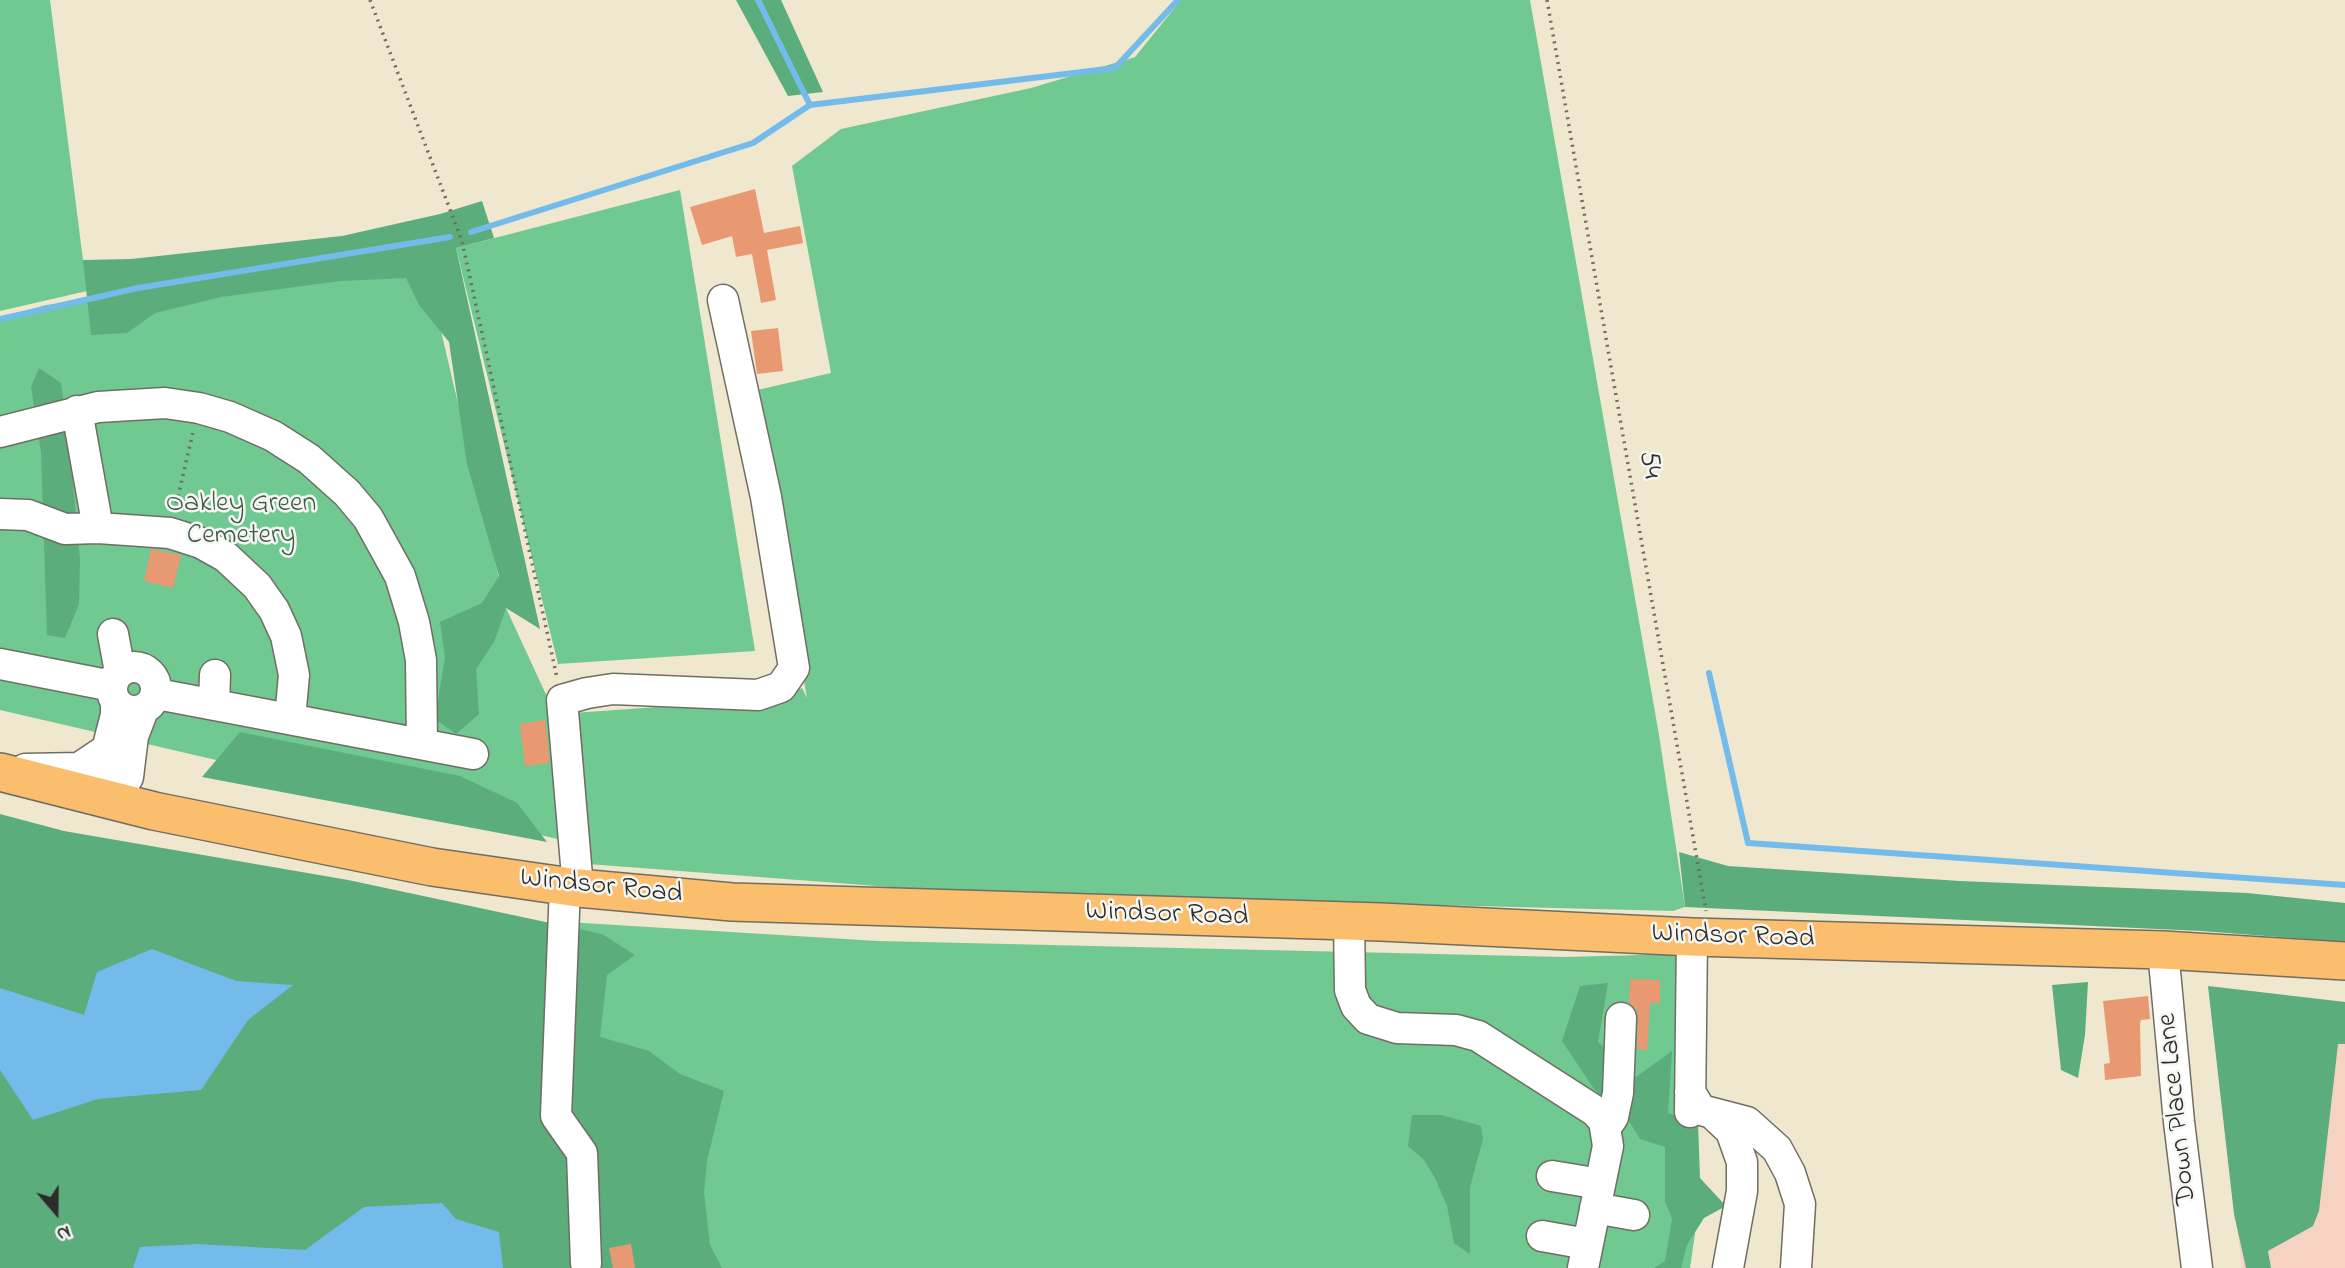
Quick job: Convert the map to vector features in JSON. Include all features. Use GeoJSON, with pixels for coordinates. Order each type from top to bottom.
{"type":"FeatureCollection","features":[{"type":"Feature","properties":{"kind":"main road","name":"Windsor Road"},"geometry":{"type":"LineString","coordinates":[[0,770],[113,801],[407,862],[572,887],[810,906],[1349,921],[1701,937],[2163,950],[2345,961]]}},
{"type":"Feature","properties":{"kind":"street"},"geometry":{"type":"LineString","coordinates":[[586,1263],[582,1153],[556,1116],[572,887],[562,701],[587,693],[613,690],[758,695],[781,687],[791,675],[793,652],[766,497],[723,300]]}},
{"type":"Feature","properties":{"kind":"street"},"geometry":{"type":"LineString","coordinates":[[0,432],[77,411],[131,402],[199,408],[257,428],[297,450],[347,493],[377,531],[400,576],[414,622],[423,678],[422,744]]}},
{"type":"Feature","properties":{"kind":"street"},"geometry":{"type":"LineString","coordinates":[[77,411],[98,527]]}},
{"type":"Feature","properties":{"kind":"street"},"geometry":{"type":"LineString","coordinates":[[0,514],[28,515],[65,529],[98,527],[170,533],[201,543],[226,556],[257,586],[274,610],[286,636],[294,687],[290,719]]}},
{"type":"Feature","properties":{"kind":"street"},"geometry":{"type":"LineString","coordinates":[[113,634],[130,693],[133,736],[128,777],[113,801]]}},
{"type":"Feature","properties":{"kind":"street"},"geometry":{"type":"LineString","coordinates":[[0,664],[130,693],[214,705],[473,754]]}},
{"type":"Feature","properties":{"kind":"street"},"geometry":{"type":"LineString","coordinates":[[214,705],[215,675]]}},
{"type":"Feature","properties":{"kind":"street"},"geometry":{"type":"LineString","coordinates":[[113,801],[103,774],[106,750],[116,715],[130,693]]}},
{"type":"Feature","properties":{"kind":"street"},"geometry":{"type":"LineString","coordinates":[[0,770],[79,768],[94,761],[106,750]]}},
{"type":"Feature","properties":{"kind":"street"},"geometry":{"type":"LineString","coordinates":[[1349,921],[1350,990],[1356,1006],[1368,1019],[1397,1028],[1456,1030],[1478,1036],[1595,1111],[1606,1127],[1608,1146],[1585,1256],[1542,1236]]}},
{"type":"Feature","properties":{"kind":"street"},"geometry":{"type":"LineString","coordinates":[[1698,1107],[1701,937]]}},
{"type":"Feature","properties":{"kind":"street","name":"Down Place Lane"},"geometry":{"type":"LineString","coordinates":[[2163,950],[2179,1122],[2197,1268]]}},
{"type":"Feature","properties":{"kind":"street"},"geometry":{"type":"LineString","coordinates":[[1606,1127],[1613,1117],[1618,1093],[1621,1018]]}},
{"type":"Feature","properties":{"kind":"street"},"geometry":{"type":"LineString","coordinates":[[1698,1107],[1726,1123],[1736,1140],[1743,1176],[1728,1268]]}},
{"type":"Feature","properties":{"kind":"street"},"geometry":{"type":"LineString","coordinates":[[1698,1107],[1737,1118],[1755,1127],[1783,1160],[1800,1204],[1796,1268]]}},
{"type":"Feature","properties":{"kind":"street"},"geometry":{"type":"LineString","coordinates":[[1552,1176],[1634,1215]]}},
{"type":"Feature","properties":{"kind":"path"},"geometry":{"type":"LineString","coordinates":[[370,0],[461,241],[562,701]]}},
{"type":"Feature","properties":{"kind":"path","name":"54"},"geometry":{"type":"LineString","coordinates":[[1547,0],[1701,937]]}},
{"type":"Feature","properties":{"kind":"path"},"geometry":{"type":"LineString","coordinates":[[170,533],[199,408]]}},
{"type":"Feature","properties":{"kind":"shaded area"},"geometry":{"type":"Polygon","coordinates":[[[2208,986],[2345,1002],[2345,1268],[2242,1268],[2208,986]]]}},
{"type":"Feature","properties":{"kind":"green space"},"geometry":{"type":"Polygon","coordinates":[[[0,0],[50,0],[83,260],[100,288],[0,311],[0,0]]]}},
{"type":"Feature","properties":{"kind":"green space"},"geometry":{"type":"Polygon","coordinates":[[[736,0],[781,0],[823,92],[788,96],[736,0]]]}},
{"type":"Feature","properties":{"kind":"green space"},"geometry":{"type":"Polygon","coordinates":[[[1181,0],[1530,0],[1659,735],[1685,907],[1673,911],[969,893],[588,864],[573,713],[772,699],[802,688],[807,698],[753,391],[831,373],[792,166],[841,129],[1031,88],[1135,57],[1181,0]]]}},
{"type":"Feature","properties":{"kind":"green space"},"geometry":{"type":"Polygon","coordinates":[[[680,190],[755,651],[558,664],[456,248],[680,190]]]}},
{"type":"Feature","properties":{"kind":"green space"},"geometry":{"type":"Polygon","coordinates":[[[482,201],[494,238],[456,248],[540,629],[506,608],[494,642],[476,669],[479,714],[456,734],[435,719],[445,657],[440,622],[482,603],[499,576],[467,464],[449,342],[419,305],[406,278],[340,281],[221,297],[155,313],[127,333],[91,335],[83,260],[131,259],[342,236],[440,214],[482,201]]]}},
{"type":"Feature","properties":{"kind":"green space","name":"Oakley Green Cemetery"},"geometry":{"type":"Polygon","coordinates":[[[422,250],[506,608],[549,701],[562,840],[0,710],[0,318],[46,305],[201,287],[422,250]]]}},
{"type":"Feature","properties":{"kind":"green space"},"geometry":{"type":"Polygon","coordinates":[[[39,368],[61,383],[69,440],[80,560],[79,604],[65,638],[47,635],[41,452],[31,387],[39,368]]]}},
{"type":"Feature","properties":{"kind":"green space"},"geometry":{"type":"Polygon","coordinates":[[[240,732],[460,776],[517,803],[547,842],[202,777],[240,732]]]}},
{"type":"Feature","properties":{"kind":"green space"},"geometry":{"type":"Polygon","coordinates":[[[0,814],[64,831],[348,880],[602,934],[635,955],[607,975],[600,1037],[649,1051],[680,1074],[724,1091],[707,1161],[704,1193],[710,1245],[722,1268],[0,1268],[0,814]]]}},
{"type":"Feature","properties":{"kind":"green space"},"geometry":{"type":"Polygon","coordinates":[[[1679,852],[1728,866],[1960,881],[2247,893],[2345,903],[2345,942],[2201,931],[1685,907],[1679,852]]]}},
{"type":"Feature","properties":{"kind":"green space"},"geometry":{"type":"Polygon","coordinates":[[[550,921],[878,941],[1565,957],[1679,954],[1675,1125],[1695,1234],[1690,1268],[566,1268],[550,921]]]}},
{"type":"Feature","properties":{"kind":"green space"},"geometry":{"type":"Polygon","coordinates":[[[2088,982],[2085,1035],[2078,1078],[2061,1070],[2052,985],[2088,982]]]}},
{"type":"Feature","properties":{"kind":"green space"},"geometry":{"type":"Polygon","coordinates":[[[1608,983],[1598,1042],[1636,1077],[1672,1051],[1668,1113],[1698,1122],[1700,1178],[1726,1206],[1704,1218],[1687,1245],[1681,1268],[1654,1268],[1665,1261],[1672,1219],[1665,1201],[1665,1147],[1640,1139],[1627,1118],[1594,1089],[1562,1041],[1580,986],[1608,983]]]}},
{"type":"Feature","properties":{"kind":"green space"},"geometry":{"type":"Polygon","coordinates":[[[2208,986],[2345,1002],[2345,1044],[2338,1044],[2319,1211],[2313,1226],[2268,1251],[2271,1268],[2246,1268],[2234,1214],[2208,986]]]}},
{"type":"Feature","properties":{"kind":"green space"},"geometry":{"type":"Polygon","coordinates":[[[1412,1115],[1442,1115],[1481,1126],[1483,1139],[1470,1187],[1470,1254],[1454,1243],[1447,1206],[1435,1178],[1424,1160],[1408,1146],[1412,1115]]]}},
{"type":"Feature","properties":{"kind":"water"},"geometry":{"type":"Polygon","coordinates":[[[152,949],[236,981],[293,985],[248,1020],[201,1090],[98,1099],[33,1120],[0,1070],[0,988],[84,1015],[97,972],[152,949]]]}},
{"type":"Feature","properties":{"kind":"water"},"geometry":{"type":"Polygon","coordinates":[[[442,1203],[456,1219],[499,1232],[503,1268],[133,1268],[140,1247],[197,1244],[305,1250],[364,1207],[442,1203]]]}},
{"type":"Feature","properties":{"kind":"building"},"geometry":{"type":"Polygon","coordinates":[[[755,189],[764,233],[800,226],[803,243],[767,250],[776,300],[761,303],[752,254],[736,257],[732,236],[702,245],[690,207],[755,189]]]}},
{"type":"Feature","properties":{"kind":"building"},"geometry":{"type":"Polygon","coordinates":[[[778,328],[783,371],[757,374],[751,331],[778,328]]]}},
{"type":"Feature","properties":{"kind":"building"},"geometry":{"type":"Polygon","coordinates":[[[151,549],[181,555],[173,588],[144,581],[151,549]]]}},
{"type":"Feature","properties":{"kind":"building"},"geometry":{"type":"Polygon","coordinates":[[[545,720],[550,763],[525,766],[520,724],[545,720]]]}},
{"type":"Feature","properties":{"kind":"building"},"geometry":{"type":"Polygon","coordinates":[[[1630,979],[1660,980],[1660,1003],[1650,1003],[1647,1050],[1637,1049],[1638,1018],[1636,1009],[1629,1003],[1630,979]]]}},
{"type":"Feature","properties":{"kind":"building"},"geometry":{"type":"Polygon","coordinates":[[[2148,996],[2150,1019],[2141,1020],[2140,1023],[2141,1076],[2105,1080],[2104,1064],[2110,1063],[2103,1001],[2148,996]]]}},
{"type":"Feature","properties":{"kind":"building"},"geometry":{"type":"Polygon","coordinates":[[[631,1244],[635,1268],[613,1268],[609,1248],[631,1244]]]}},
{"type":"Feature","properties":{"kind":"waterway"},"geometry":{"type":"LineString","coordinates":[[471,232],[753,143],[810,105],[758,0]]}},
{"type":"Feature","properties":{"kind":"waterway"},"geometry":{"type":"LineString","coordinates":[[810,105],[1115,68],[1178,0]]}},
{"type":"Feature","properties":{"kind":"waterway"},"geometry":{"type":"LineString","coordinates":[[0,319],[138,288],[450,237]]}},
{"type":"Feature","properties":{"kind":"waterway"},"geometry":{"type":"LineString","coordinates":[[1709,673],[1748,843],[2345,885]]}}]}
